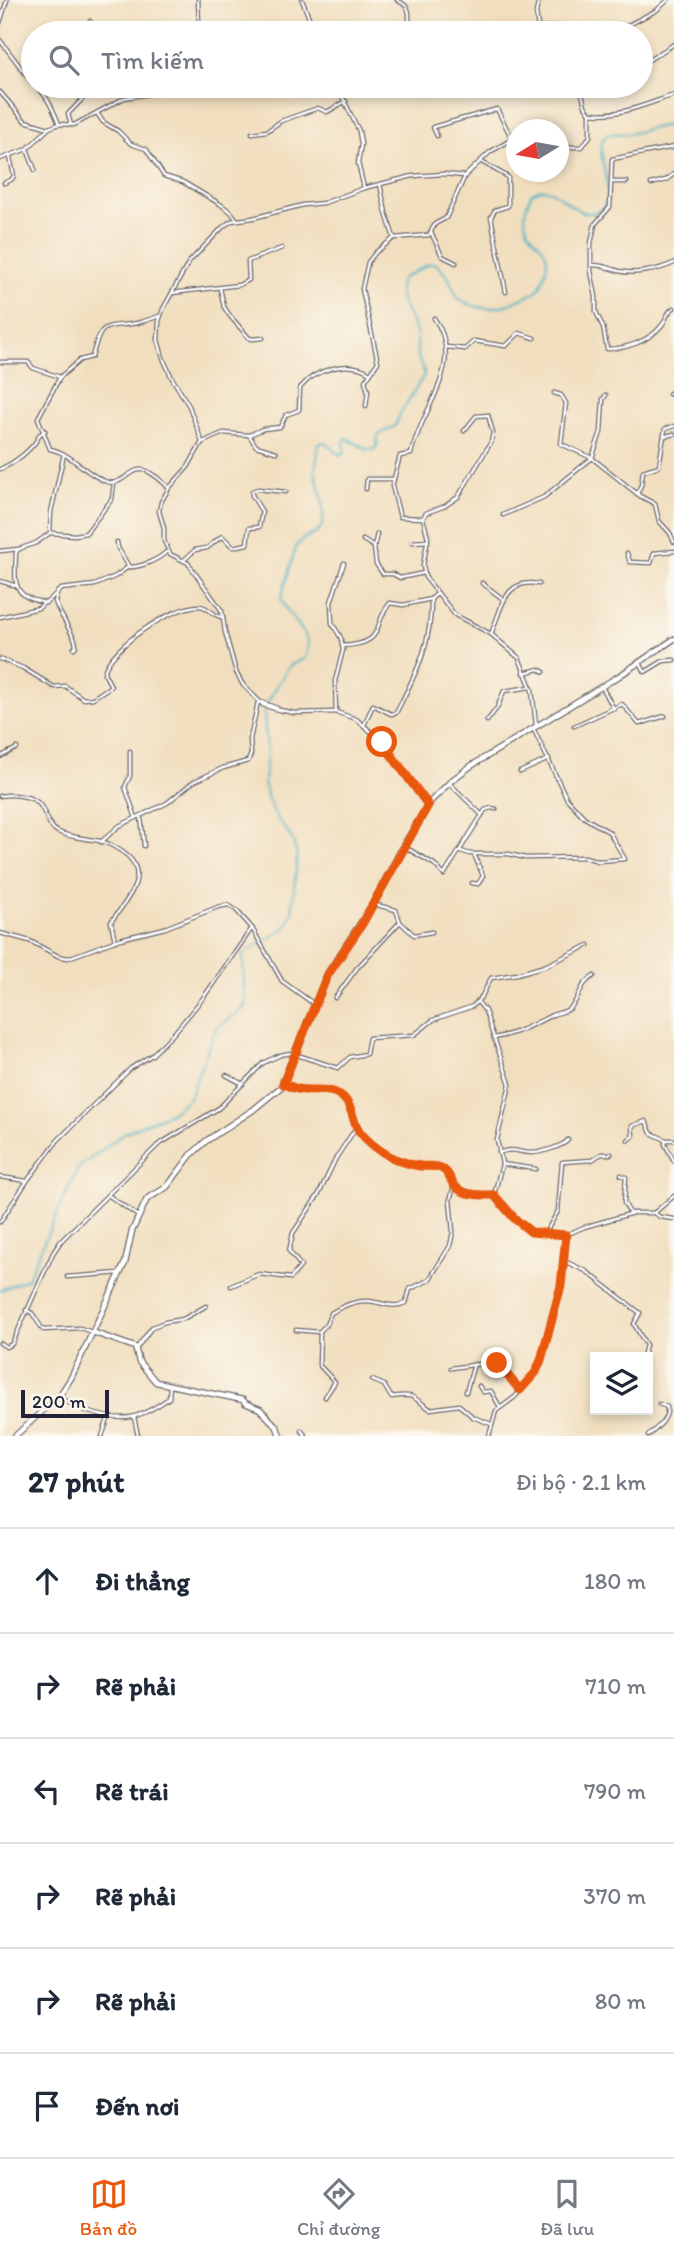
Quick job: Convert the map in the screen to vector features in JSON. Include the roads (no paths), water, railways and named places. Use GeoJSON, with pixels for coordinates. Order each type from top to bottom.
{"type":"FeatureCollection","features":[{"type":"Feature","properties":{"kind":"street"},"geometry":{"type":"LineString","coordinates":[[0,23],[7,0]]}},
{"type":"Feature","properties":{"kind":"street"},"geometry":{"type":"LineString","coordinates":[[198,0],[200,21]]}},
{"type":"Feature","properties":{"kind":"street"},"geometry":{"type":"LineString","coordinates":[[302,0],[310,21]]}},
{"type":"Feature","properties":{"kind":"street"},"geometry":{"type":"LineString","coordinates":[[397,0],[406,4],[408,21]]}},
{"type":"Feature","properties":{"kind":"street"},"geometry":{"type":"LineString","coordinates":[[537,21],[539,0]]}},
{"type":"Feature","properties":{"kind":"street"},"geometry":{"type":"LineString","coordinates":[[637,21],[668,0],[674,1]]}},
{"type":"Feature","properties":{"kind":"street"},"geometry":{"type":"LineString","coordinates":[[0,40],[21,67]]}},
{"type":"Feature","properties":{"kind":"street"},"geometry":{"type":"LineString","coordinates":[[653,57],[674,44]]}},
{"type":"Feature","properties":{"kind":"street"},"geometry":{"type":"LineString","coordinates":[[0,92],[25,121],[49,128]]}},
{"type":"Feature","properties":{"kind":"street"},"geometry":{"type":"LineString","coordinates":[[590,113],[601,115],[638,108],[674,95]]}},
{"type":"Feature","properties":{"kind":"street"},"geometry":{"type":"LineString","coordinates":[[45,98],[60,124]]}},
{"type":"Feature","properties":{"kind":"street"},"geometry":{"type":"LineString","coordinates":[[71,125],[68,114],[83,98]]}},
{"type":"Feature","properties":{"kind":"street"},"geometry":{"type":"LineString","coordinates":[[0,159],[27,149],[49,128],[60,124],[71,125],[124,98]]}},
{"type":"Feature","properties":{"kind":"street"},"geometry":{"type":"LineString","coordinates":[[344,98],[360,136],[358,163],[364,188]]}},
{"type":"Feature","properties":{"kind":"street"},"geometry":{"type":"LineString","coordinates":[[569,146],[583,146],[590,136],[590,113],[582,98]]}},
{"type":"Feature","properties":{"kind":"street"},"geometry":{"type":"LineString","coordinates":[[252,133],[267,131],[281,121],[319,108],[328,112],[346,101]]}},
{"type":"Feature","properties":{"kind":"street"},"geometry":{"type":"LineString","coordinates":[[438,136],[433,127],[497,109],[506,127]]}},
{"type":"Feature","properties":{"kind":"street"},"geometry":{"type":"LineString","coordinates":[[97,113],[103,122],[121,132],[131,144],[146,149],[164,176],[183,182],[220,204],[237,220]]}},
{"type":"Feature","properties":{"kind":"street"},"geometry":{"type":"LineString","coordinates":[[366,406],[368,391],[365,381],[378,362],[361,287],[370,258],[394,238],[424,236],[431,232],[435,224],[446,218],[465,176],[480,161],[506,143]]}},
{"type":"Feature","properties":{"kind":"street"},"geometry":{"type":"LineString","coordinates":[[674,147],[613,158],[610,209],[599,218],[591,243],[597,317],[603,327],[608,350],[629,346],[649,337],[663,324],[668,311],[674,308]]}},
{"type":"Feature","properties":{"kind":"street"},"geometry":{"type":"LineString","coordinates":[[27,149],[35,170]]}},
{"type":"Feature","properties":{"kind":"street"},"geometry":{"type":"LineString","coordinates":[[4,183],[14,176],[10,157]]}},
{"type":"Feature","properties":{"kind":"street"},"geometry":{"type":"LineString","coordinates":[[480,161],[508,177],[508,206],[495,210],[491,217],[506,292]]}},
{"type":"Feature","properties":{"kind":"street"},"geometry":{"type":"LineString","coordinates":[[202,442],[189,406],[168,371],[158,333],[160,316],[192,259],[223,227],[237,220],[324,203],[380,184],[429,174],[465,176]]}},
{"type":"Feature","properties":{"kind":"street"},"geometry":{"type":"LineString","coordinates":[[651,184],[666,180],[674,174]]}},
{"type":"Feature","properties":{"kind":"street"},"geometry":{"type":"LineString","coordinates":[[612,182],[627,182]]}},
{"type":"Feature","properties":{"kind":"street"},"geometry":{"type":"LineString","coordinates":[[380,184],[394,238]]}},
{"type":"Feature","properties":{"kind":"street"},"geometry":{"type":"LineString","coordinates":[[431,232],[442,256],[456,263]]}},
{"type":"Feature","properties":{"kind":"street"},"geometry":{"type":"LineString","coordinates":[[172,293],[235,286],[248,280],[248,261],[282,248]]}},
{"type":"Feature","properties":{"kind":"street"},"geometry":{"type":"LineString","coordinates":[[591,265],[606,265],[623,272],[655,269],[674,263]]}},
{"type":"Feature","properties":{"kind":"street"},"geometry":{"type":"LineString","coordinates":[[220,288],[223,307],[230,316],[249,338],[263,338]]}},
{"type":"Feature","properties":{"kind":"street"},"geometry":{"type":"LineString","coordinates":[[160,316],[137,323],[111,325],[96,339],[92,357],[80,360],[60,377],[38,417],[50,449],[64,454],[103,481],[114,483],[138,470],[144,470],[169,488]]}},
{"type":"Feature","properties":{"kind":"street"},"geometry":{"type":"LineString","coordinates":[[423,518],[403,518],[399,515],[392,486],[400,456],[410,455],[419,424],[431,406],[445,370],[446,347],[434,318]]}},
{"type":"Feature","properties":{"kind":"street"},"geometry":{"type":"LineString","coordinates":[[446,347],[465,349],[474,341],[506,346],[519,333],[534,338]]}},
{"type":"Feature","properties":{"kind":"street"},"geometry":{"type":"LineString","coordinates":[[0,362],[28,362],[33,368],[60,377]]}},
{"type":"Feature","properties":{"kind":"street"},"geometry":{"type":"LineString","coordinates":[[370,373],[346,365],[311,377],[300,388],[299,410],[286,415],[280,427],[263,429],[249,435],[223,433],[202,442],[188,467],[169,488],[159,511],[168,551],[192,568],[220,607],[226,638],[243,685],[260,701],[279,709],[294,713],[335,712],[356,719],[382,742],[428,805]]}},
{"type":"Feature","properties":{"kind":"street"},"geometry":{"type":"LineString","coordinates":[[669,394],[674,390]]}},
{"type":"Feature","properties":{"kind":"street"},"geometry":{"type":"LineString","coordinates":[[554,393],[561,395],[566,403],[561,444],[592,458],[637,494],[655,504],[659,521],[674,542]]}},
{"type":"Feature","properties":{"kind":"street"},"geometry":{"type":"LineString","coordinates":[[503,514],[544,498],[592,458],[600,438],[603,399],[606,395]]}},
{"type":"Feature","properties":{"kind":"street"},"geometry":{"type":"LineString","coordinates":[[461,851],[474,854],[509,854],[525,858],[585,857],[598,861],[625,859],[609,832],[585,818],[571,803],[540,746],[531,687],[519,658],[491,634],[455,615],[424,573],[423,561],[428,541],[423,518],[426,513],[445,506],[458,497],[490,445],[493,433],[488,415],[476,416],[464,431]]}},
{"type":"Feature","properties":{"kind":"street"},"geometry":{"type":"LineString","coordinates":[[666,436],[665,429],[674,426]]}},
{"type":"Feature","properties":{"kind":"street"},"geometry":{"type":"LineString","coordinates":[[0,470],[21,457],[45,431]]}},
{"type":"Feature","properties":{"kind":"street"},"geometry":{"type":"LineString","coordinates":[[637,494],[643,471],[659,466],[662,439],[674,434]]}},
{"type":"Feature","properties":{"kind":"street"},"geometry":{"type":"LineString","coordinates":[[249,435],[257,446],[276,452]]}},
{"type":"Feature","properties":{"kind":"street"},"geometry":{"type":"LineString","coordinates":[[51,533],[51,512],[64,454]]}},
{"type":"Feature","properties":{"kind":"street"},"geometry":{"type":"LineString","coordinates":[[366,489],[367,479],[394,478]]}},
{"type":"Feature","properties":{"kind":"street"},"geometry":{"type":"LineString","coordinates":[[0,551],[19,549],[36,543],[51,533],[86,533],[113,499],[114,483]]}},
{"type":"Feature","properties":{"kind":"street"},"geometry":{"type":"LineString","coordinates":[[184,560],[195,550],[207,548],[222,536],[233,547],[247,544],[248,528],[259,527],[262,512],[251,495],[252,491],[258,489],[286,492]]}},
{"type":"Feature","properties":{"kind":"street"},"geometry":{"type":"LineString","coordinates":[[377,534],[374,547],[376,564],[383,574],[393,573],[400,578],[424,573]]}},
{"type":"Feature","properties":{"kind":"street"},"geometry":{"type":"LineString","coordinates":[[363,540],[374,547]]}},
{"type":"Feature","properties":{"kind":"street"},"geometry":{"type":"LineString","coordinates":[[412,541],[428,541]]}},
{"type":"Feature","properties":{"kind":"street"},"geometry":{"type":"LineString","coordinates":[[117,542],[129,566]]}},
{"type":"Feature","properties":{"kind":"street"},"geometry":{"type":"LineString","coordinates":[[19,549],[16,554],[17,586],[22,595],[44,603]]}},
{"type":"Feature","properties":{"kind":"street"},"geometry":{"type":"LineString","coordinates":[[0,617],[38,608],[58,591],[95,585],[129,566],[138,567],[158,560],[168,551]]}},
{"type":"Feature","properties":{"kind":"street"},"geometry":{"type":"LineString","coordinates":[[627,553],[631,562],[652,563],[653,554],[674,554]]}},
{"type":"Feature","properties":{"kind":"street"},"geometry":{"type":"LineString","coordinates":[[335,712],[335,681],[342,646],[332,623],[331,607],[336,581],[344,563]]}},
{"type":"Feature","properties":{"kind":"street"},"geometry":{"type":"LineString","coordinates":[[0,581],[17,586]]}},
{"type":"Feature","properties":{"kind":"street"},"geometry":{"type":"LineString","coordinates":[[482,583],[503,599]]}},
{"type":"Feature","properties":{"kind":"street"},"geometry":{"type":"LineString","coordinates":[[491,634],[503,599],[521,584],[539,584]]}},
{"type":"Feature","properties":{"kind":"street"},"geometry":{"type":"LineString","coordinates":[[58,591],[55,602],[75,640],[74,648]]}},
{"type":"Feature","properties":{"kind":"street"},"geometry":{"type":"LineString","coordinates":[[342,646],[357,645],[375,634],[390,603],[403,605],[431,599],[438,593]]}},
{"type":"Feature","properties":{"kind":"street"},"geometry":{"type":"LineString","coordinates":[[364,725],[372,706],[391,714],[396,713],[428,644],[431,599]]}},
{"type":"Feature","properties":{"kind":"street"},"geometry":{"type":"LineString","coordinates":[[0,659],[23,668],[54,687],[65,686],[81,698],[91,699],[110,688],[104,673],[110,658],[151,625],[177,611],[199,606],[216,617],[223,618]]}},
{"type":"Feature","properties":{"kind":"street"},"geometry":{"type":"LineString","coordinates":[[15,1436],[60,1395],[71,1378],[126,1262],[130,1235],[147,1199],[167,1187],[201,1145],[253,1110],[283,1084],[328,973],[373,904],[428,805],[449,783],[674,639]]}},
{"type":"Feature","properties":{"kind":"street"},"geometry":{"type":"LineString","coordinates":[[639,662],[645,672],[663,661],[674,660]]}},
{"type":"Feature","properties":{"kind":"street"},"geometry":{"type":"LineString","coordinates":[[524,673],[539,669],[544,672]]}},
{"type":"Feature","properties":{"kind":"street"},"geometry":{"type":"LineString","coordinates":[[601,686],[614,709]]}},
{"type":"Feature","properties":{"kind":"street"},"geometry":{"type":"LineString","coordinates":[[487,721],[497,708],[504,691],[531,687]]}},
{"type":"Feature","properties":{"kind":"street"},"geometry":{"type":"LineString","coordinates":[[101,842],[119,826],[167,803],[199,779],[248,761],[251,754],[250,739],[260,701]]}},
{"type":"Feature","properties":{"kind":"street"},"geometry":{"type":"LineString","coordinates":[[574,726],[623,704],[639,724],[665,716]]}},
{"type":"Feature","properties":{"kind":"street"},"geometry":{"type":"LineString","coordinates":[[0,757],[17,748]]}},
{"type":"Feature","properties":{"kind":"street"},"geometry":{"type":"LineString","coordinates":[[130,751],[130,776],[125,787],[136,818]]}},
{"type":"Feature","properties":{"kind":"street"},"geometry":{"type":"LineString","coordinates":[[520,772],[549,759]]}},
{"type":"Feature","properties":{"kind":"street"},"geometry":{"type":"LineString","coordinates":[[449,783],[482,815]]}},
{"type":"Feature","properties":{"kind":"street"},"geometry":{"type":"LineString","coordinates":[[0,796],[14,795],[34,800],[56,831],[101,842],[127,855],[136,869],[137,879],[133,891],[111,922],[115,941]]}},
{"type":"Feature","properties":{"kind":"street"},"geometry":{"type":"LineString","coordinates":[[403,846],[434,864],[443,875],[487,808],[496,810]]}},
{"type":"Feature","properties":{"kind":"street"},"geometry":{"type":"LineString","coordinates":[[141,816],[144,846]]}},
{"type":"Feature","properties":{"kind":"street"},"geometry":{"type":"LineString","coordinates":[[472,883],[478,884],[483,876],[474,854]]}},
{"type":"Feature","properties":{"kind":"street"},"geometry":{"type":"LineString","coordinates":[[373,904],[396,910],[400,922],[414,935],[432,932]]}},
{"type":"Feature","properties":{"kind":"street"},"geometry":{"type":"LineString","coordinates":[[0,933],[30,941],[65,958],[165,928],[224,905],[236,910],[256,934],[282,981],[314,1004]]}},
{"type":"Feature","properties":{"kind":"street"},"geometry":{"type":"LineString","coordinates":[[335,998],[400,922]]}},
{"type":"Feature","properties":{"kind":"street"},"geometry":{"type":"LineString","coordinates":[[0,1222],[27,1181],[70,1128],[127,1072],[152,1055],[174,1033],[203,998],[251,928]]}},
{"type":"Feature","properties":{"kind":"street"},"geometry":{"type":"LineString","coordinates":[[0,1343],[6,1347],[12,1344],[57,1246],[158,1145],[219,1108],[262,1063],[280,1055],[293,1054],[338,1068],[350,1057],[366,1054],[369,1038],[414,1035],[433,1020],[474,1006],[491,978],[545,966],[589,945]]}},
{"type":"Feature","properties":{"kind":"street"},"geometry":{"type":"LineString","coordinates":[[494,1038],[518,1033],[567,1010],[585,981],[594,976]]}},
{"type":"Feature","properties":{"kind":"street"},"geometry":{"type":"LineString","coordinates":[[478,1002],[485,1011],[510,1084],[497,1137],[502,1164],[494,1195]]}},
{"type":"Feature","properties":{"kind":"street"},"geometry":{"type":"LineString","coordinates":[[226,1075],[243,1084]]}},
{"type":"Feature","properties":{"kind":"street"},"geometry":{"type":"LineString","coordinates":[[283,1084],[300,1090],[326,1090],[337,1094],[347,1102],[361,1133],[386,1155],[419,1166],[440,1168],[449,1174],[454,1185],[474,1195],[494,1195],[529,1230],[566,1235],[630,1213],[654,1213],[660,1217],[674,1219]]}},
{"type":"Feature","properties":{"kind":"street"},"geometry":{"type":"LineString","coordinates":[[628,1140],[633,1136],[632,1126],[646,1121],[651,1133],[666,1140],[674,1140]]}},
{"type":"Feature","properties":{"kind":"street"},"geometry":{"type":"LineString","coordinates":[[231,1286],[259,1274],[293,1277],[302,1265],[289,1251],[292,1236],[357,1126]]}},
{"type":"Feature","properties":{"kind":"street"},"geometry":{"type":"LineString","coordinates":[[499,1153],[515,1149],[537,1152],[563,1146],[568,1140]]}},
{"type":"Feature","properties":{"kind":"street"},"geometry":{"type":"LineString","coordinates":[[666,1140],[665,1147],[674,1161]]}},
{"type":"Feature","properties":{"kind":"street"},"geometry":{"type":"LineString","coordinates":[[546,1232],[558,1208],[562,1162],[592,1160],[601,1154],[611,1154]]}},
{"type":"Feature","properties":{"kind":"street"},"geometry":{"type":"LineString","coordinates":[[502,1164],[536,1169]]}},
{"type":"Feature","properties":{"kind":"street"},"geometry":{"type":"LineString","coordinates":[[621,1175],[626,1177],[624,1203],[630,1213]]}},
{"type":"Feature","properties":{"kind":"street"},"geometry":{"type":"LineString","coordinates":[[0,1177],[27,1181]]}},
{"type":"Feature","properties":{"kind":"street"},"geometry":{"type":"LineString","coordinates":[[325,1397],[335,1382],[319,1365],[320,1332],[331,1313],[367,1301],[382,1306],[403,1305],[407,1302],[411,1288],[432,1277],[452,1241],[450,1200],[454,1185]]}},
{"type":"Feature","properties":{"kind":"street"},"geometry":{"type":"LineString","coordinates":[[108,1195],[138,1216]]}},
{"type":"Feature","properties":{"kind":"street"},"geometry":{"type":"LineString","coordinates":[[654,1213],[674,1196]]}},
{"type":"Feature","properties":{"kind":"street"},"geometry":{"type":"LineString","coordinates":[[489,1436],[494,1415],[536,1372],[541,1360],[561,1286],[566,1235]]}},
{"type":"Feature","properties":{"kind":"street"},"geometry":{"type":"LineString","coordinates":[[564,1261],[586,1271],[640,1312],[634,1324],[646,1345],[644,1352]]}},
{"type":"Feature","properties":{"kind":"street"},"geometry":{"type":"LineString","coordinates":[[67,1278],[120,1273]]}},
{"type":"Feature","properties":{"kind":"street"},"geometry":{"type":"LineString","coordinates":[[136,1349],[152,1327],[183,1319],[205,1306]]}},
{"type":"Feature","properties":{"kind":"street"},"geometry":{"type":"LineString","coordinates":[[26,1310],[33,1313],[43,1330],[80,1328],[131,1345],[136,1349],[139,1362],[153,1379],[243,1400],[260,1409],[277,1427],[279,1436]]}},
{"type":"Feature","properties":{"kind":"street"},"geometry":{"type":"LineString","coordinates":[[296,1330],[320,1332]]}},
{"type":"Feature","properties":{"kind":"street"},"geometry":{"type":"LineString","coordinates":[[451,1368],[493,1361],[520,1390]]}},
{"type":"Feature","properties":{"kind":"street"},"geometry":{"type":"LineString","coordinates":[[466,1392],[474,1364]]}},
{"type":"Feature","properties":{"kind":"street"},"geometry":{"type":"LineString","coordinates":[[372,1380],[384,1385],[391,1397],[416,1397],[430,1409],[459,1405],[473,1417],[491,1424]]}},
{"type":"Feature","properties":{"kind":"street"},"geometry":{"type":"LineString","coordinates":[[60,1395],[75,1407],[108,1419],[134,1417],[169,1398],[170,1385]]}},
{"type":"Feature","properties":{"kind":"street"},"geometry":{"type":"LineString","coordinates":[[479,1386],[483,1392],[491,1391],[500,1407]]}},
{"type":"Feature","properties":{"kind":"street"},"geometry":{"type":"LineString","coordinates":[[648,1436],[656,1430],[668,1411],[666,1406],[659,1404]]}},
{"type":"Feature","properties":{"kind":"street"},"geometry":{"type":"LineString","coordinates":[[134,1417],[138,1436]]}},
{"type":"Feature","properties":{"kind":"street"},"geometry":{"type":"LineString","coordinates":[[102,1436],[108,1419]]}},
{"type":"Feature","properties":{"kind":"street"},"geometry":{"type":"LineString","coordinates":[[301,1430],[306,1436]]}},
{"type":"Feature","properties":{"kind":"waterway"},"geometry":{"type":"LineString","coordinates":[[0,1290],[27,1279],[78,1168],[126,1132],[172,1112],[189,1098],[216,1028],[245,1007],[243,954],[286,928],[292,913],[297,856],[293,840],[275,815],[266,795],[264,713],[286,671],[291,665],[304,659],[307,642],[281,598],[296,547],[304,538],[317,533],[323,524],[323,501],[315,472],[319,444],[325,442],[339,455],[345,452],[346,438],[368,450],[375,449],[378,435],[395,426],[424,375],[417,354],[417,335],[401,301],[401,279],[435,263],[448,277],[458,298],[475,306],[499,307],[532,294],[542,281],[547,258],[544,250],[528,231],[525,222],[531,194],[548,190],[580,211],[598,211],[605,205],[608,196],[601,151],[606,136],[674,125]]}}]}
